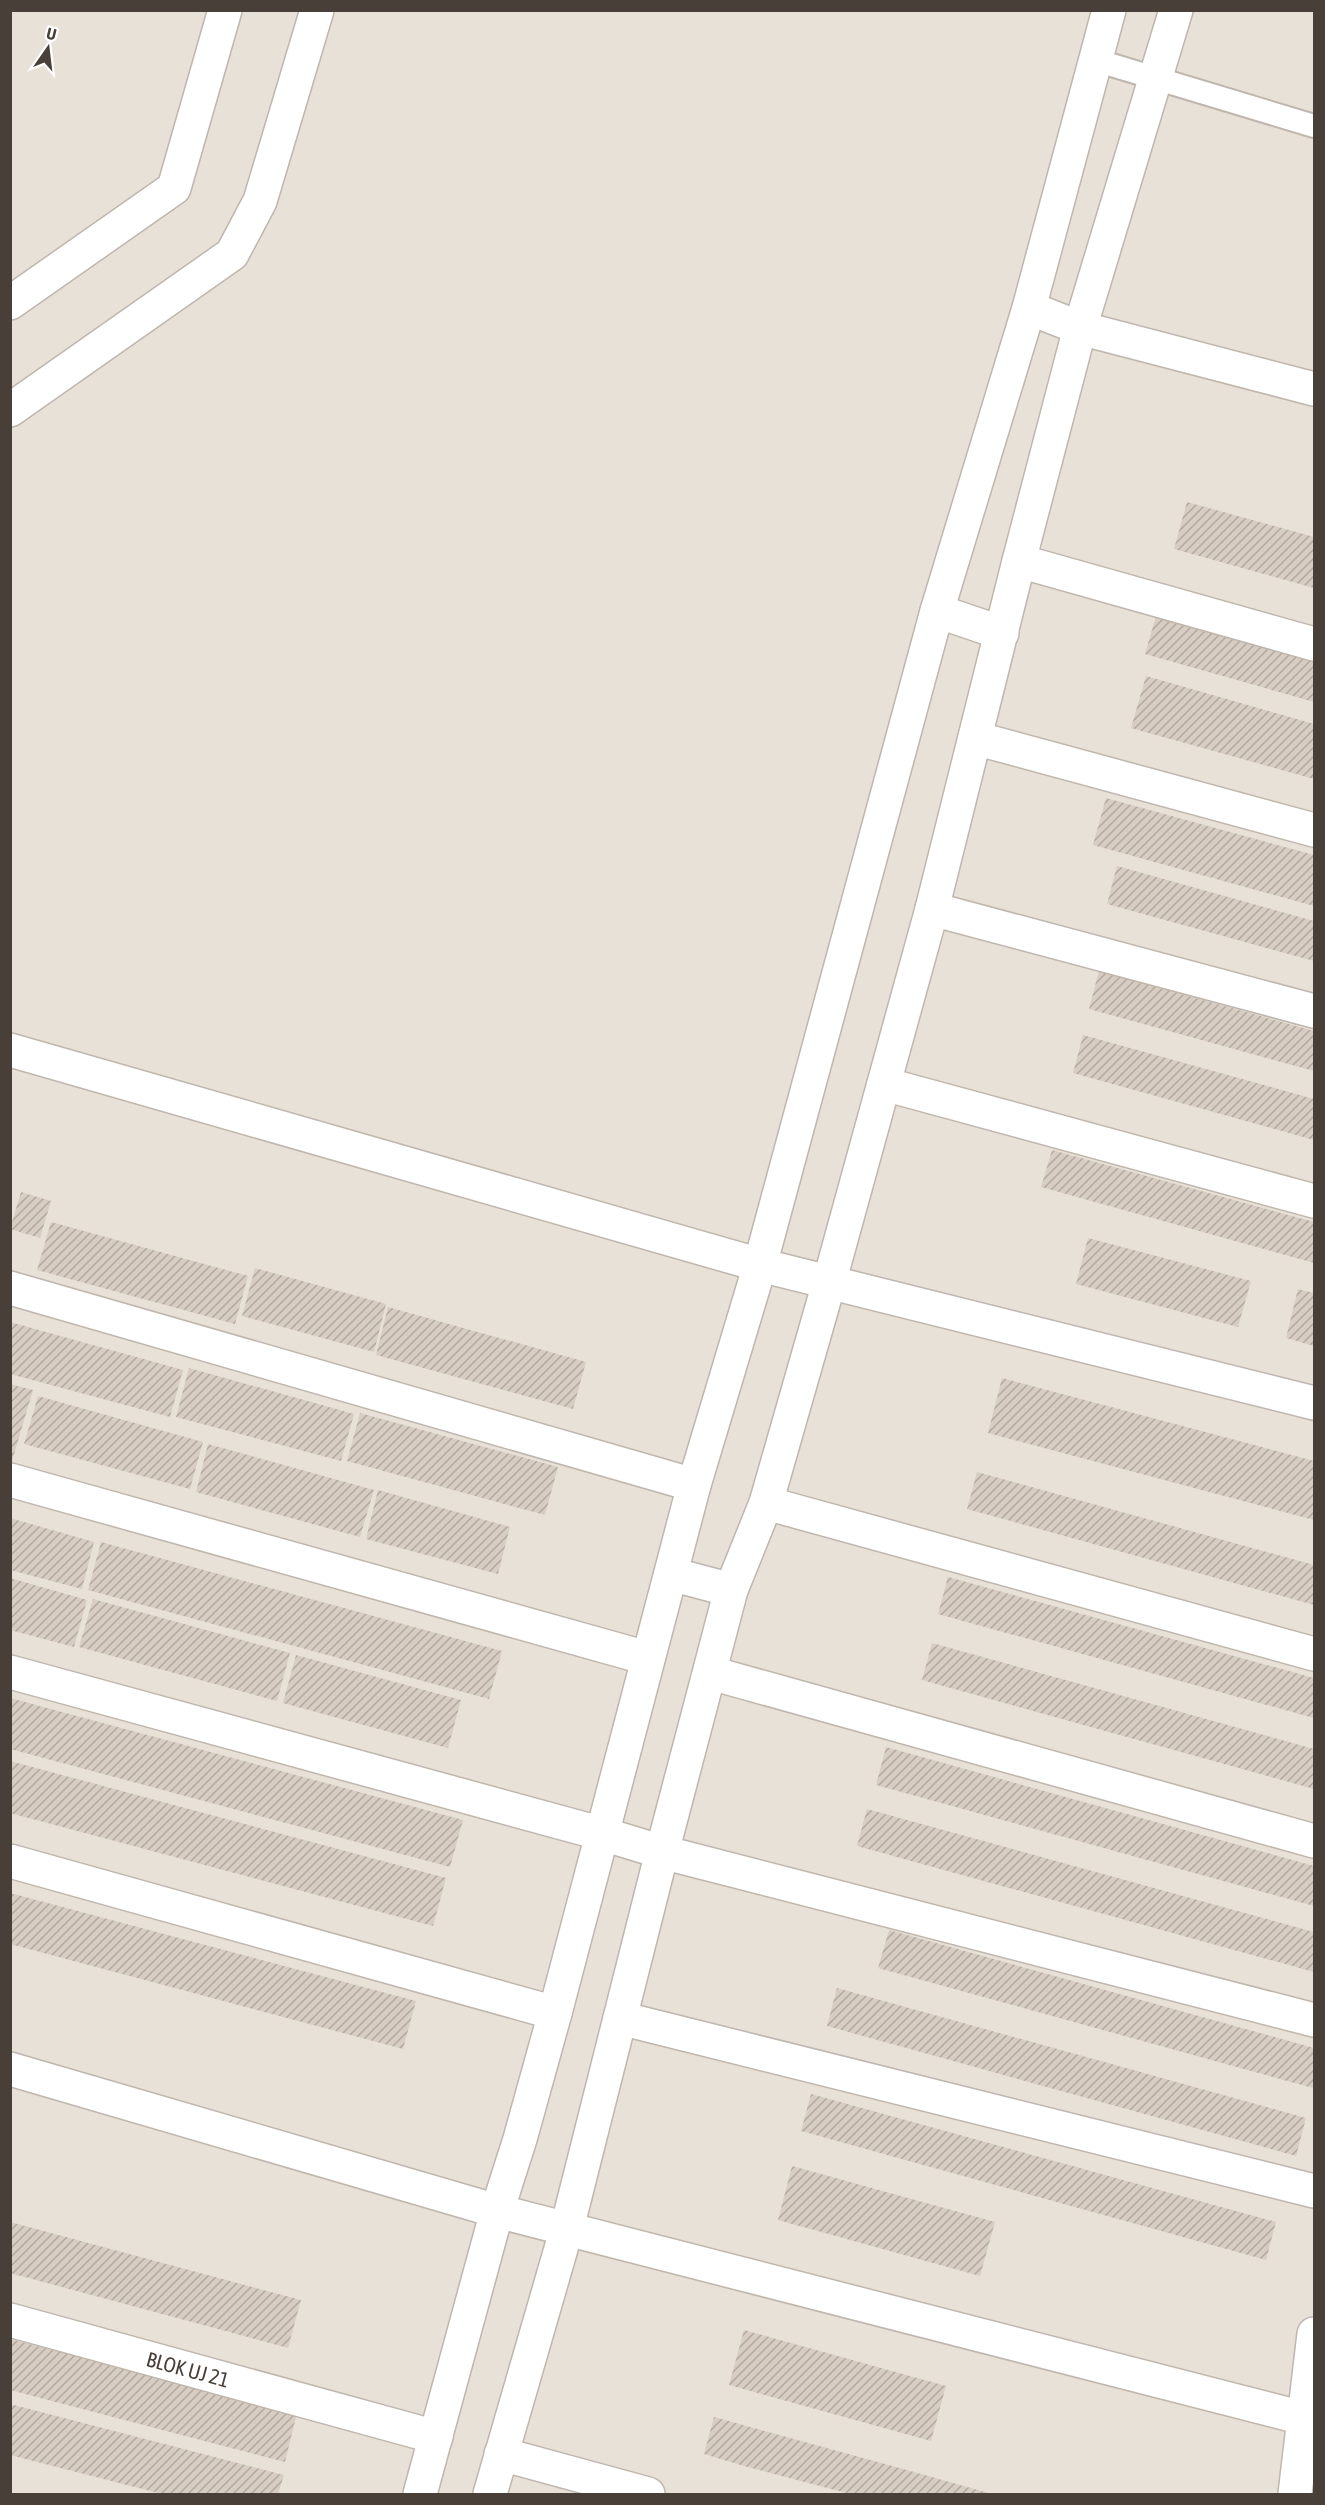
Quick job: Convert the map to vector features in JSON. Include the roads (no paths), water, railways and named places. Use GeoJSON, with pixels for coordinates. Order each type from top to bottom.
{"type":"FeatureCollection","features":[{"type":"Feature","properties":{"kind":"street"},"geometry":{"type":"LineString","coordinates":[[10,303],[174,188],[225,10]]}},
{"type":"Feature","properties":{"kind":"street"},"geometry":{"type":"LineString","coordinates":[[10,410],[232,255],[260,201],[317,10]]}},
{"type":"Feature","properties":{"kind":"street"},"geometry":{"type":"LineString","coordinates":[[420,2494],[497,2211],[555,2013],[694,1485],[760,1265],[937,611],[1029,308],[1108,10]]}},
{"type":"Feature","properties":{"kind":"street"},"geometry":{"type":"LineString","coordinates":[[490,2494],[567,2228],[731,1590],[766,1503],[829,1283],[932,909],[1080,328],[1176,10]]}},
{"type":"Feature","properties":{"kind":"street"},"geometry":{"type":"LineString","coordinates":[[1029,308],[1080,328],[1314,389]]}},
{"type":"Feature","properties":{"kind":"street"},"geometry":{"type":"LineString","coordinates":[[1019,561],[1314,644]]}},
{"type":"Feature","properties":{"kind":"street"},"geometry":{"type":"LineString","coordinates":[[937,611],[1002,633]]}},
{"type":"Feature","properties":{"kind":"street"},"geometry":{"type":"LineString","coordinates":[[975,738],[1314,830]]}},
{"type":"Feature","properties":{"kind":"street"},"geometry":{"type":"LineString","coordinates":[[932,909],[1314,1011]]}},
{"type":"Feature","properties":{"kind":"street"},"geometry":{"type":"LineString","coordinates":[[10,1050],[760,1265],[1314,1403]]}},
{"type":"Feature","properties":{"kind":"street"},"geometry":{"type":"LineString","coordinates":[[884,1084],[1314,1201]]}},
{"type":"Feature","properties":{"kind":"street"},"geometry":{"type":"LineString","coordinates":[[10,1288],[694,1485]]}},
{"type":"Feature","properties":{"kind":"street"},"geometry":{"type":"LineString","coordinates":[[10,1480],[648,1658]]}},
{"type":"Feature","properties":{"kind":"street"},"geometry":{"type":"LineString","coordinates":[[766,1503],[1314,1654]]}},
{"type":"Feature","properties":{"kind":"street"},"geometry":{"type":"LineString","coordinates":[[670,1575],[731,1590]]}},
{"type":"Feature","properties":{"kind":"street"},"geometry":{"type":"LineString","coordinates":[[10,1672],[662,1852],[1314,2020]]}},
{"type":"Feature","properties":{"kind":"street"},"geometry":{"type":"LineString","coordinates":[[711,1673],[1314,1841]]}},
{"type":"Feature","properties":{"kind":"street"},"geometry":{"type":"LineString","coordinates":[[10,1861],[555,2013]]}},
{"type":"Feature","properties":{"kind":"street"},"geometry":{"type":"LineString","coordinates":[[620,2018],[1314,2191]]}},
{"type":"Feature","properties":{"kind":"street"},"geometry":{"type":"LineString","coordinates":[[10,2069],[497,2211],[1303,2418]]}},
{"type":"Feature","properties":{"kind":"street","name":"BLOK UJ 21"},"geometry":{"type":"LineString","coordinates":[[10,2320],[436,2437]]}},
{"type":"Feature","properties":{"kind":"street"},"geometry":{"type":"LineString","coordinates":[[1295,2494],[1314,2334]]}},
{"type":"Feature","properties":{"kind":"street"},"geometry":{"type":"LineString","coordinates":[[501,2454],[648,2494]]}},
{"type":"Feature","properties":{"kind":"lane"},"geometry":{"type":"LineString","coordinates":[[1095,60],[1314,126]]}}]}
